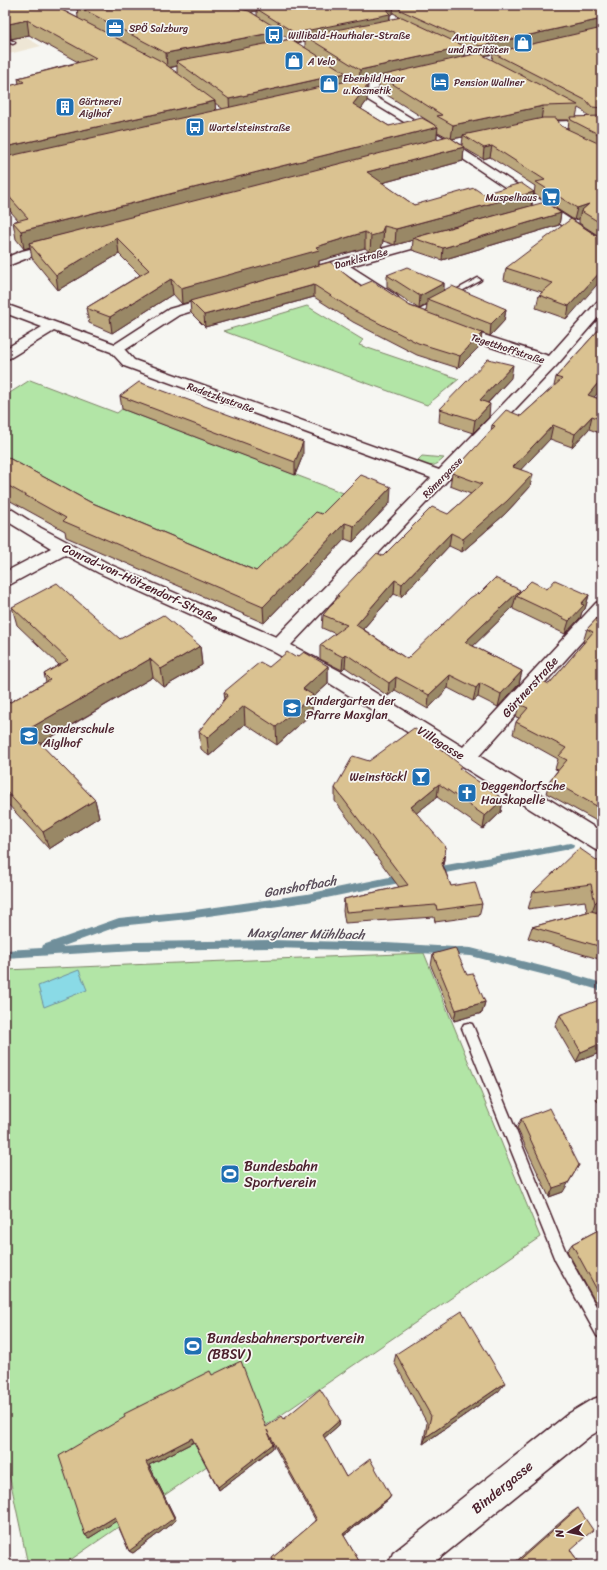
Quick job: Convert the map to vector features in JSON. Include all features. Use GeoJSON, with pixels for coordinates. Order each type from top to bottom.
{"type":"FeatureCollection","features":[{"type":"Feature","properties":{"kind":"street"},"geometry":{"type":"LineString","coordinates":[[393,16],[394,22],[423,36]]}},
{"type":"Feature","properties":{"kind":"street"},"geometry":{"type":"LineString","coordinates":[[387,29],[402,26]]}},
{"type":"Feature","properties":{"kind":"street"},"geometry":{"type":"LineString","coordinates":[[330,97],[354,87],[416,77]]}},
{"type":"Feature","properties":{"kind":"street"},"geometry":{"type":"LineString","coordinates":[[354,87],[449,145],[602,246]]}},
{"type":"Feature","properties":{"kind":"street"},"geometry":{"type":"LineString","coordinates":[[518,130],[541,125],[561,129],[582,119],[602,123]]}},
{"type":"Feature","properties":{"kind":"street"},"geometry":{"type":"LineString","coordinates":[[433,149],[464,142]]}},
{"type":"Feature","properties":{"kind":"street"},"geometry":{"type":"LineString","coordinates":[[530,212],[546,208]]}},
{"type":"Feature","properties":{"kind":"street","name":"Danklstraße"},"geometry":{"type":"LineString","coordinates":[[294,277],[454,233]]}},
{"type":"Feature","properties":{"kind":"street"},"geometry":{"type":"LineString","coordinates":[[5,263],[26,254],[71,243]]}},
{"type":"Feature","properties":{"kind":"street","name":"Tegetthoffstraße"},"geometry":{"type":"LineString","coordinates":[[339,264],[414,314],[472,338],[552,362]]}},
{"type":"Feature","properties":{"kind":"street"},"geometry":{"type":"LineString","coordinates":[[116,349],[174,312],[226,297]]}},
{"type":"Feature","properties":{"kind":"street","name":"Römergasse"},"geometry":{"type":"LineString","coordinates":[[279,646],[552,362],[602,305]]}},
{"type":"Feature","properties":{"kind":"street","name":"Radetzkystraße"},"geometry":{"type":"LineString","coordinates":[[5,308],[116,349],[129,363],[442,477]]}},
{"type":"Feature","properties":{"kind":"street"},"geometry":{"type":"LineString","coordinates":[[5,355],[52,326]]}},
{"type":"Feature","properties":{"kind":"street","name":"Conrad-von-Hötzendorf-Straße"},"geometry":{"type":"LineString","coordinates":[[5,513],[64,548],[105,568],[279,646]]}},
{"type":"Feature","properties":{"kind":"street"},"geometry":{"type":"LineString","coordinates":[[5,580],[64,548]]}},
{"type":"Feature","properties":{"kind":"street","name":"Gärtnerstraße"},"geometry":{"type":"LineString","coordinates":[[465,758],[599,614]]}},
{"type":"Feature","properties":{"kind":"street","name":"Villagasse"},"geometry":{"type":"LineString","coordinates":[[279,646],[333,676],[596,840]]}},
{"type":"Feature","properties":{"kind":"street","name":"Bindergasse"},"geometry":{"type":"LineString","coordinates":[[405,1565],[579,1425],[602,1411]]}},
{"type":"Feature","properties":{"kind":"lane"},"geometry":{"type":"LineString","coordinates":[[5,39],[13,43],[5,45]]}},
{"type":"Feature","properties":{"kind":"lane"},"geometry":{"type":"LineString","coordinates":[[414,314],[478,280]]}},
{"type":"Feature","properties":{"kind":"lane"},"geometry":{"type":"LineString","coordinates":[[468,1028],[560,1255],[602,1331]]}},
{"type":"Feature","properties":{"kind":"shaded area"},"geometry":{"type":"Polygon","coordinates":[[[5,5],[18,33],[41,46],[5,55],[5,5]]]}},
{"type":"Feature","properties":{"kind":"green space"},"geometry":{"type":"Polygon","coordinates":[[[307,306],[363,340],[359,345],[459,379],[427,405],[223,331],[307,306]]]}},
{"type":"Feature","properties":{"kind":"green space"},"geometry":{"type":"Polygon","coordinates":[[[30,380],[117,413],[122,409],[354,497],[257,587],[5,469],[5,396],[30,380]]]}},
{"type":"Feature","properties":{"kind":"green space"},"geometry":{"type":"Polygon","coordinates":[[[422,456],[444,458],[437,464],[431,466],[416,462],[422,456]]]}},
{"type":"Feature","properties":{"kind":"green space","name":"Bundesbahnersportverein (BBSV)"},"geometry":{"type":"Polygon","coordinates":[[[424,953],[540,1237],[63,1565],[28,1565],[5,1455],[5,970],[424,953]]]}},
{"type":"Feature","properties":{"kind":"water"},"geometry":{"type":"Polygon","coordinates":[[[79,970],[87,990],[44,1007],[38,986],[79,970]]]}},
{"type":"Feature","properties":{"kind":"building"},"geometry":{"type":"Polygon","coordinates":[[[5,5],[58,5],[60,9],[161,61],[215,101],[5,147],[5,87],[24,82],[18,78],[96,58],[27,20],[9,24],[5,23],[5,5]]]}},
{"type":"Feature","properties":{"kind":"building"},"geometry":{"type":"Polygon","coordinates":[[[163,5],[221,5],[249,11],[281,31],[166,53],[77,6],[107,9],[163,5]]]}},
{"type":"Feature","properties":{"kind":"building"},"geometry":{"type":"Polygon","coordinates":[[[282,5],[391,5],[388,7],[388,12],[390,14],[295,33],[257,9],[282,5]]]}},
{"type":"Feature","properties":{"kind":"building"},"geometry":{"type":"Polygon","coordinates":[[[398,5],[602,5],[602,19],[480,46],[400,10],[398,5]]]}},
{"type":"Feature","properties":{"kind":"building"},"geometry":{"type":"Polygon","coordinates":[[[402,17],[466,47],[360,70],[305,36],[402,17]]]}},
{"type":"Feature","properties":{"kind":"building"},"geometry":{"type":"Polygon","coordinates":[[[602,28],[602,108],[592,107],[587,101],[493,53],[602,28]]]}},
{"type":"Feature","properties":{"kind":"building"},"geometry":{"type":"Polygon","coordinates":[[[291,39],[346,73],[229,99],[176,61],[291,39]]]}},
{"type":"Feature","properties":{"kind":"building"},"geometry":{"type":"Polygon","coordinates":[[[479,53],[578,105],[543,106],[453,125],[437,116],[442,115],[380,76],[479,53]]]}},
{"type":"Feature","properties":{"kind":"building"},"geometry":{"type":"Polygon","coordinates":[[[357,79],[368,85],[353,104],[389,126],[422,118],[438,127],[21,231],[13,222],[28,218],[5,192],[5,157],[357,79]]]}},
{"type":"Feature","properties":{"kind":"building"},"geometry":{"type":"Polygon","coordinates":[[[602,116],[602,136],[571,120],[570,117],[602,116]]]}},
{"type":"Feature","properties":{"kind":"building"},"geometry":{"type":"Polygon","coordinates":[[[543,118],[556,118],[561,126],[602,145],[602,224],[581,211],[589,204],[577,208],[536,182],[545,180],[492,146],[484,148],[463,135],[543,118]]]}},
{"type":"Feature","properties":{"kind":"building"},"geometry":{"type":"Polygon","coordinates":[[[448,136],[464,147],[367,172],[414,205],[474,188],[483,194],[521,183],[534,192],[396,229],[384,226],[381,233],[371,236],[365,232],[316,247],[319,250],[181,288],[171,279],[110,317],[86,308],[149,270],[117,238],[56,275],[29,243],[448,136]]]}},
{"type":"Feature","properties":{"kind":"building"},"geometry":{"type":"Polygon","coordinates":[[[545,202],[561,213],[443,248],[413,238],[545,202]]]}},
{"type":"Feature","properties":{"kind":"building"},"geometry":{"type":"Polygon","coordinates":[[[571,219],[602,238],[602,270],[569,306],[539,295],[553,283],[506,268],[571,219]]]}},
{"type":"Feature","properties":{"kind":"building"},"geometry":{"type":"Polygon","coordinates":[[[330,262],[360,286],[372,281],[410,306],[482,333],[460,356],[418,343],[353,310],[314,285],[204,315],[190,301],[330,262]]]}},
{"type":"Feature","properties":{"kind":"building"},"geometry":{"type":"Polygon","coordinates":[[[407,267],[444,283],[420,296],[387,275],[407,267]]]}},
{"type":"Feature","properties":{"kind":"building"},"geometry":{"type":"Polygon","coordinates":[[[452,286],[506,309],[491,324],[427,299],[452,286]]]}},
{"type":"Feature","properties":{"kind":"building"},"geometry":{"type":"Polygon","coordinates":[[[602,326],[602,378],[588,395],[602,400],[602,420],[592,416],[575,434],[553,425],[513,467],[533,474],[507,501],[463,539],[451,533],[402,584],[395,580],[356,625],[407,659],[470,598],[478,593],[479,594],[495,578],[520,590],[465,642],[522,671],[501,694],[480,683],[476,688],[450,675],[429,695],[396,677],[389,683],[346,654],[343,657],[320,645],[347,625],[323,615],[339,596],[337,595],[377,553],[383,556],[432,507],[448,514],[482,484],[452,473],[495,426],[492,425],[506,410],[521,416],[562,379],[556,377],[602,326]]]}},
{"type":"Feature","properties":{"kind":"building"},"geometry":{"type":"Polygon","coordinates":[[[488,359],[513,365],[480,400],[490,404],[475,420],[440,409],[488,359]]]}},
{"type":"Feature","properties":{"kind":"building"},"geometry":{"type":"Polygon","coordinates":[[[139,382],[303,442],[295,462],[120,396],[139,382]]]}},
{"type":"Feature","properties":{"kind":"building"},"geometry":{"type":"Polygon","coordinates":[[[5,456],[90,502],[256,571],[316,512],[322,514],[361,475],[391,487],[354,526],[345,523],[263,607],[63,521],[66,518],[5,484],[5,456]]]}},
{"type":"Feature","properties":{"kind":"building"},"geometry":{"type":"Polygon","coordinates":[[[555,580],[589,595],[581,604],[584,605],[569,621],[516,596],[531,581],[547,589],[555,580]]]}},
{"type":"Feature","properties":{"kind":"building","name":"Sonderschule Aiglhof"},"geometry":{"type":"Polygon","coordinates":[[[57,583],[120,639],[163,615],[200,646],[161,669],[150,659],[27,730],[95,800],[43,832],[5,790],[5,705],[50,680],[44,674],[68,660],[12,607],[57,583]]]}},
{"type":"Feature","properties":{"kind":"building"},"geometry":{"type":"Polygon","coordinates":[[[602,613],[602,809],[550,780],[567,760],[559,756],[566,748],[516,722],[528,708],[519,704],[541,680],[549,684],[593,632],[587,629],[602,613]]]}},
{"type":"Feature","properties":{"kind":"building"},"geometry":{"type":"Polygon","coordinates":[[[287,652],[295,657],[304,652],[328,666],[303,689],[313,695],[276,727],[244,706],[207,738],[199,731],[228,695],[224,692],[260,662],[269,667],[287,652]]]}},
{"type":"Feature","properties":{"kind":"building"},"geometry":{"type":"Polygon","coordinates":[[[414,728],[462,766],[459,768],[503,799],[485,816],[439,784],[411,807],[446,847],[442,864],[451,886],[475,882],[482,904],[437,910],[436,905],[346,912],[344,899],[408,885],[335,788],[353,756],[369,761],[414,728]]]}},
{"type":"Feature","properties":{"kind":"building"},"geometry":{"type":"Polygon","coordinates":[[[579,848],[602,864],[602,896],[595,903],[591,884],[533,892],[579,848]]]}},
{"type":"Feature","properties":{"kind":"building"},"geometry":{"type":"Polygon","coordinates":[[[591,911],[602,914],[602,947],[532,927],[591,911]]]}},
{"type":"Feature","properties":{"kind":"building"},"geometry":{"type":"Polygon","coordinates":[[[455,948],[467,975],[473,974],[485,1002],[456,1010],[433,954],[455,948]]]}},
{"type":"Feature","properties":{"kind":"building"},"geometry":{"type":"Polygon","coordinates":[[[599,1000],[602,1004],[602,1043],[581,1052],[560,1015],[599,1000]]]}},
{"type":"Feature","properties":{"kind":"building"},"geometry":{"type":"Polygon","coordinates":[[[602,1089],[602,1098],[598,1095],[602,1089]]]}},
{"type":"Feature","properties":{"kind":"building"},"geometry":{"type":"Polygon","coordinates":[[[550,1108],[579,1165],[568,1183],[553,1188],[521,1119],[550,1108]]]}},
{"type":"Feature","properties":{"kind":"building"},"geometry":{"type":"Polygon","coordinates":[[[602,1228],[602,1299],[572,1244],[602,1228]]]}},
{"type":"Feature","properties":{"kind":"building"},"geometry":{"type":"Polygon","coordinates":[[[462,1311],[505,1383],[426,1437],[431,1416],[396,1354],[462,1311]]]}},
{"type":"Feature","properties":{"kind":"building"},"geometry":{"type":"Polygon","coordinates":[[[241,1361],[266,1427],[282,1416],[284,1419],[320,1389],[340,1420],[323,1435],[346,1477],[370,1459],[391,1496],[343,1534],[359,1561],[355,1565],[275,1565],[272,1558],[317,1520],[267,1430],[273,1444],[218,1487],[192,1438],[146,1462],[174,1518],[129,1551],[115,1517],[85,1535],[59,1456],[125,1417],[124,1414],[210,1371],[212,1375],[241,1361]]]}},
{"type":"Feature","properties":{"kind":"building"},"geometry":{"type":"Polygon","coordinates":[[[578,1508],[593,1530],[570,1550],[581,1565],[514,1565],[578,1508]]]}},
{"type":"Feature","properties":{"kind":"waterway","name":"Ganshofbach"},"geometry":{"type":"LineString","coordinates":[[435,871],[570,846]]}},
{"type":"Feature","properties":{"kind":"waterway","name":"Ganshofbach"},"geometry":{"type":"LineString","coordinates":[[46,948],[119,922],[188,915],[307,898],[404,878]]}},
{"type":"Feature","properties":{"kind":"waterway","name":"Maxglaner Mühlbach"},"geometry":{"type":"LineString","coordinates":[[5,954],[135,946],[271,944],[386,947],[471,952],[602,987]]}},
{"type":"Feature","properties":{"kind":"place","name":"SPÖ Salzburg"},"geometry":{"type":"Point","coordinates":[115,28]}},
{"type":"Feature","properties":{"kind":"place","name":"Willibald-Hauthaler-Straße"},"geometry":{"type":"Point","coordinates":[274,35]}},
{"type":"Feature","properties":{"kind":"place","name":"Antiquitäten und Raritäten"},"geometry":{"type":"Point","coordinates":[523,43]}},
{"type":"Feature","properties":{"kind":"place","name":"A Velo"},"geometry":{"type":"Point","coordinates":[294,61]}},
{"type":"Feature","properties":{"kind":"place","name":"Pension Wallner"},"geometry":{"type":"Point","coordinates":[440,82]}},
{"type":"Feature","properties":{"kind":"place","name":"Ebenbild Haar u.Kosmetik"},"geometry":{"type":"Point","coordinates":[329,84]}},
{"type":"Feature","properties":{"kind":"place","name":"Gärtnerei Aiglhof"},"geometry":{"type":"Point","coordinates":[65,107]}},
{"type":"Feature","properties":{"kind":"place","name":"Wartelsteinstraße"},"geometry":{"type":"Point","coordinates":[195,127]}},
{"type":"Feature","properties":{"kind":"place","name":"Muspelhaus"},"geometry":{"type":"Point","coordinates":[551,197]}},
{"type":"Feature","properties":{"kind":"place","name":"Kindergarten der Pfarre Maxglan"},"geometry":{"type":"Point","coordinates":[292,708]}},
{"type":"Feature","properties":{"kind":"place","name":"Sonderschule Aiglhof"},"geometry":{"type":"Point","coordinates":[29,736]}},
{"type":"Feature","properties":{"kind":"place","name":"Weinstöckl"},"geometry":{"type":"Point","coordinates":[421,777]}},
{"type":"Feature","properties":{"kind":"place","name":"Deggendorfsche Hauskapelle"},"geometry":{"type":"Point","coordinates":[467,793]}},
{"type":"Feature","properties":{"kind":"place","name":"Bundesbahn Sportverein"},"geometry":{"type":"Point","coordinates":[230,1174]}},
{"type":"Feature","properties":{"kind":"place","name":"Bundesbahnersportverein (BBSV)"},"geometry":{"type":"Point","coordinates":[193,1346]}}]}
